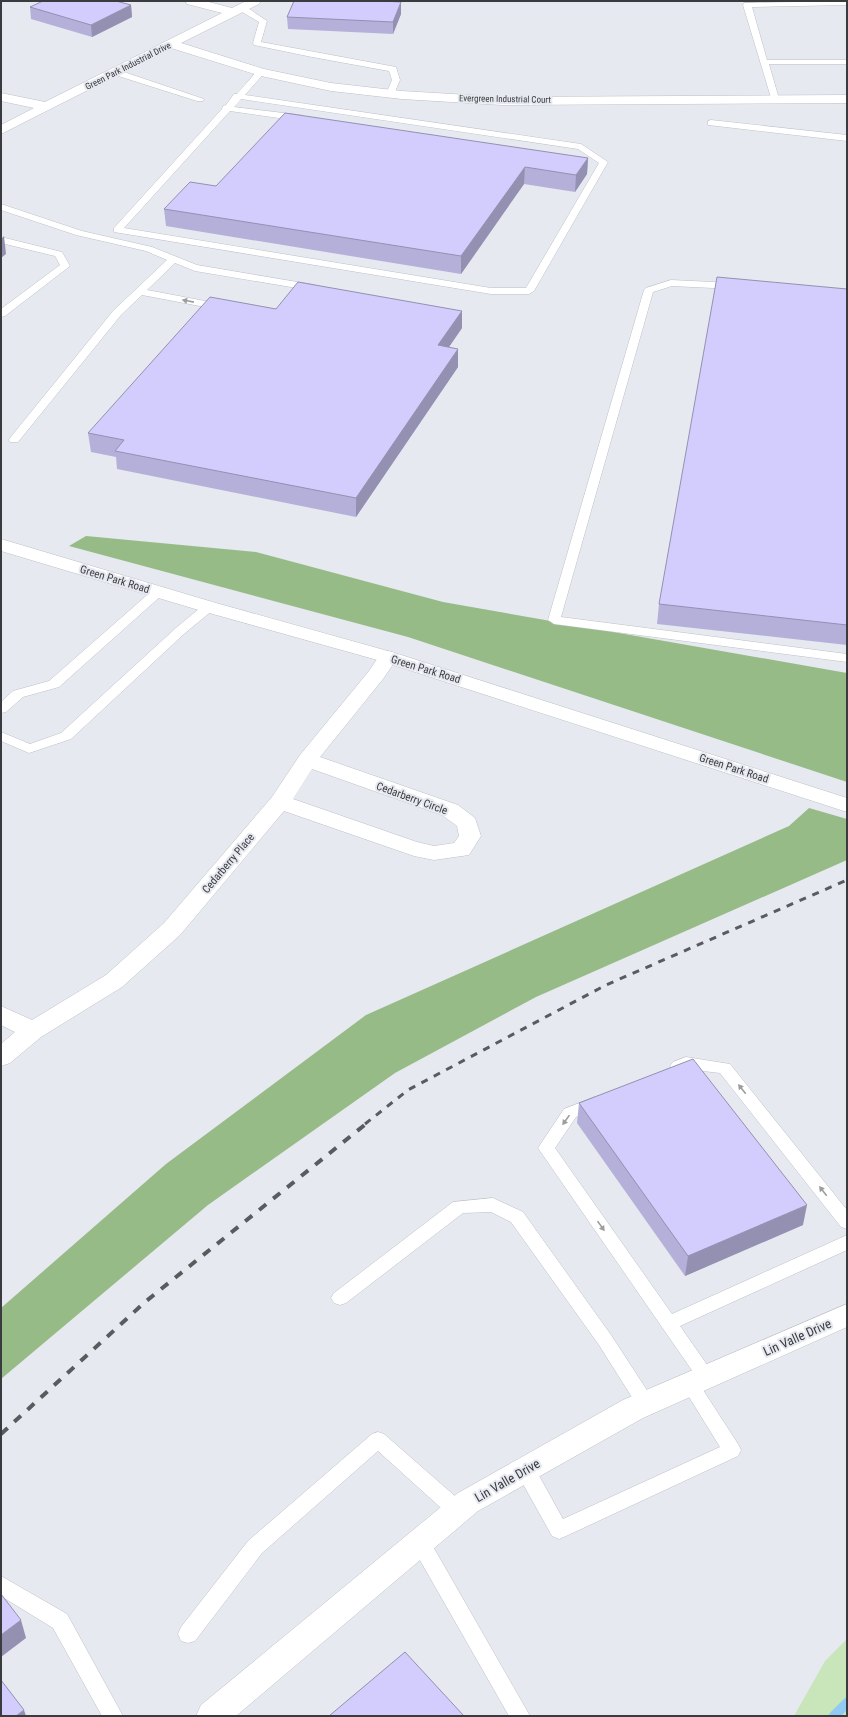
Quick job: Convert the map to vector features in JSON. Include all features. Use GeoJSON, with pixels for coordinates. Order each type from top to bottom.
{"type":"FeatureCollection","features":[{"type":"Feature","properties":{"kind":"street"},"geometry":{"type":"LineString","coordinates":[[191,1],[238,10]]}},
{"type":"Feature","properties":{"kind":"street","name":"Green Park Industrial Drive"},"geometry":{"type":"LineString","coordinates":[[1,130],[255,1]]}},
{"type":"Feature","properties":{"kind":"street","name":"Evergreen Industrial Court"},"geometry":{"type":"LineString","coordinates":[[170,44],[261,72],[331,87],[390,94],[502,101],[847,99]]}},
{"type":"Feature","properties":{"kind":"street"},"geometry":{"type":"LineString","coordinates":[[1,97],[47,107]]}},
{"type":"Feature","properties":{"kind":"street","name":"Green Park Road"},"geometry":{"type":"LineString","coordinates":[[1,545],[209,607],[388,657],[847,804]]}},
{"type":"Feature","properties":{"kind":"street","name":"Cedarberry Place"},"geometry":{"type":"LineString","coordinates":[[1,1057],[33,1031],[114,981],[172,929],[280,802],[306,760],[376,675],[388,657]]}},
{"type":"Feature","properties":{"kind":"street","name":"Cedarberry Circle"},"geometry":{"type":"LineString","coordinates":[[280,802],[414,849],[434,854],[461,850],[470,836],[466,823],[450,810],[306,760]]}},
{"type":"Feature","properties":{"kind":"street"},"geometry":{"type":"LineString","coordinates":[[1,1015],[33,1031]]}},
{"type":"Feature","properties":{"kind":"street","name":"Lin Valle Drive"},"geometry":{"type":"LineString","coordinates":[[212,1716],[468,1502],[633,1409],[847,1315]]}},
{"type":"Feature","properties":{"kind":"lane"},"geometry":{"type":"LineString","coordinates":[[776,99],[747,6],[847,3]]}},
{"type":"Feature","properties":{"kind":"lane"},"geometry":{"type":"LineString","coordinates":[[238,10],[263,21],[257,43],[312,55],[393,69],[396,80],[390,94]]}},
{"type":"Feature","properties":{"kind":"lane"},"geometry":{"type":"LineString","coordinates":[[764,62],[847,62]]}},
{"type":"Feature","properties":{"kind":"lane"},"geometry":{"type":"LineString","coordinates":[[115,72],[200,99]]}},
{"type":"Feature","properties":{"kind":"lane"},"geometry":{"type":"LineString","coordinates":[[237,96],[581,148],[604,162],[529,291],[491,290],[117,230],[226,108],[237,96],[261,72]]}},
{"type":"Feature","properties":{"kind":"lane"},"geometry":{"type":"LineString","coordinates":[[226,108],[313,120]]}},
{"type":"Feature","properties":{"kind":"lane"},"geometry":{"type":"LineString","coordinates":[[711,123],[847,138]]}},
{"type":"Feature","properties":{"kind":"lane"},"geometry":{"type":"LineString","coordinates":[[532,151],[539,141]]}},
{"type":"Feature","properties":{"kind":"lane"},"geometry":{"type":"LineString","coordinates":[[1,207],[79,233],[149,249],[195,268],[328,290]]}},
{"type":"Feature","properties":{"kind":"lane"},"geometry":{"type":"LineString","coordinates":[[1,240],[59,254],[65,266],[1,314]]}},
{"type":"Feature","properties":{"kind":"lane"},"geometry":{"type":"LineString","coordinates":[[14,440],[117,313],[141,292],[173,260]]}},
{"type":"Feature","properties":{"kind":"lane"},"geometry":{"type":"LineString","coordinates":[[744,287],[671,283],[649,290],[554,620],[847,658]]}},
{"type":"Feature","properties":{"kind":"lane"},"geometry":{"type":"LineString","coordinates":[[288,296],[297,285]]}},
{"type":"Feature","properties":{"kind":"lane"},"geometry":{"type":"LineString","coordinates":[[141,292],[230,309]]}},
{"type":"Feature","properties":{"kind":"lane"},"geometry":{"type":"LineString","coordinates":[[1,709],[18,694],[54,684],[158,592]]}},
{"type":"Feature","properties":{"kind":"lane"},"geometry":{"type":"LineString","coordinates":[[1,736],[29,749],[66,736],[181,630],[209,607]]}},
{"type":"Feature","properties":{"kind":"lane"},"geometry":{"type":"LineString","coordinates":[[665,1072],[686,1063],[725,1068],[847,1222]]}},
{"type":"Feature","properties":{"kind":"lane"},"geometry":{"type":"LineString","coordinates":[[525,1469],[559,1530],[732,1450],[669,1323],[546,1148],[570,1113],[607,1098]]}},
{"type":"Feature","properties":{"kind":"lane"},"geometry":{"type":"LineString","coordinates":[[340,1298],[459,1207],[493,1205],[517,1217],[605,1340],[646,1404]]}},
{"type":"Feature","properties":{"kind":"lane"},"geometry":{"type":"LineString","coordinates":[[669,1323],[847,1242]]}},
{"type":"Feature","properties":{"kind":"lane"},"geometry":{"type":"LineString","coordinates":[[188,1634],[255,1547],[378,1440],[457,1510]]}},
{"type":"Feature","properties":{"kind":"lane"},"geometry":{"type":"LineString","coordinates":[[420,1542],[520,1716]]}},
{"type":"Feature","properties":{"kind":"lane"},"geometry":{"type":"LineString","coordinates":[[1,1585],[60,1621],[113,1716]]}},
{"type":"Feature","properties":{"kind":"green space"},"geometry":{"type":"Polygon","coordinates":[[[86,536],[256,552],[443,602],[847,673],[847,782],[408,637],[69,546],[86,536]]]}},
{"type":"Feature","properties":{"kind":"green space"},"geometry":{"type":"Polygon","coordinates":[[[809,808],[847,819],[847,860],[536,997],[395,1073],[208,1205],[1,1379],[1,1308],[166,1164],[366,1015],[789,826],[809,808]]]}},
{"type":"Feature","properties":{"kind":"green space"},"geometry":{"type":"Polygon","coordinates":[[[847,1639],[847,1716],[794,1716],[825,1661],[847,1639]]]}},
{"type":"Feature","properties":{"kind":"building"},"geometry":{"type":"Polygon","coordinates":[[[43,1],[116,1],[131,5],[91,25],[30,7],[43,1]]]}},
{"type":"Feature","properties":{"kind":"building"},"geometry":{"type":"Polygon","coordinates":[[[294,1],[401,2],[393,22],[287,17],[294,1]]]}},
{"type":"Feature","properties":{"kind":"building"},"geometry":{"type":"Polygon","coordinates":[[[285,113],[588,158],[576,175],[525,167],[461,256],[164,209],[190,182],[216,186],[285,113]]]}},
{"type":"Feature","properties":{"kind":"building"},"geometry":{"type":"Polygon","coordinates":[[[717,277],[847,289],[847,625],[659,604],[717,277]]]}},
{"type":"Feature","properties":{"kind":"building"},"geometry":{"type":"Polygon","coordinates":[[[298,282],[462,311],[438,345],[458,349],[356,498],[115,451],[124,440],[88,433],[210,297],[276,309],[298,282]]]}},
{"type":"Feature","properties":{"kind":"building"},"geometry":{"type":"Polygon","coordinates":[[[693,1059],[807,1205],[688,1256],[579,1103],[693,1059]]]}},
{"type":"Feature","properties":{"kind":"building"},"geometry":{"type":"Polygon","coordinates":[[[1,1594],[21,1620],[1,1635],[1,1594]]]}},
{"type":"Feature","properties":{"kind":"building"},"geometry":{"type":"Polygon","coordinates":[[[405,1652],[464,1716],[329,1716],[405,1652]]]}},
{"type":"Feature","properties":{"kind":"building"},"geometry":{"type":"Polygon","coordinates":[[[1,1680],[24,1710],[16,1716],[1,1716],[1,1680]]]}},
{"type":"Feature","properties":{"kind":"waterway"},"geometry":{"type":"LineString","coordinates":[[834,1716],[847,1703]]}},
{"type":"Feature","properties":{"kind":"railway"},"geometry":{"type":"LineString","coordinates":[[365,1124],[408,1090],[606,985],[847,880]]}},
{"type":"Feature","properties":{"kind":"railway"},"geometry":{"type":"LineString","coordinates":[[1,1434],[145,1302],[367,1123]]}}]}
